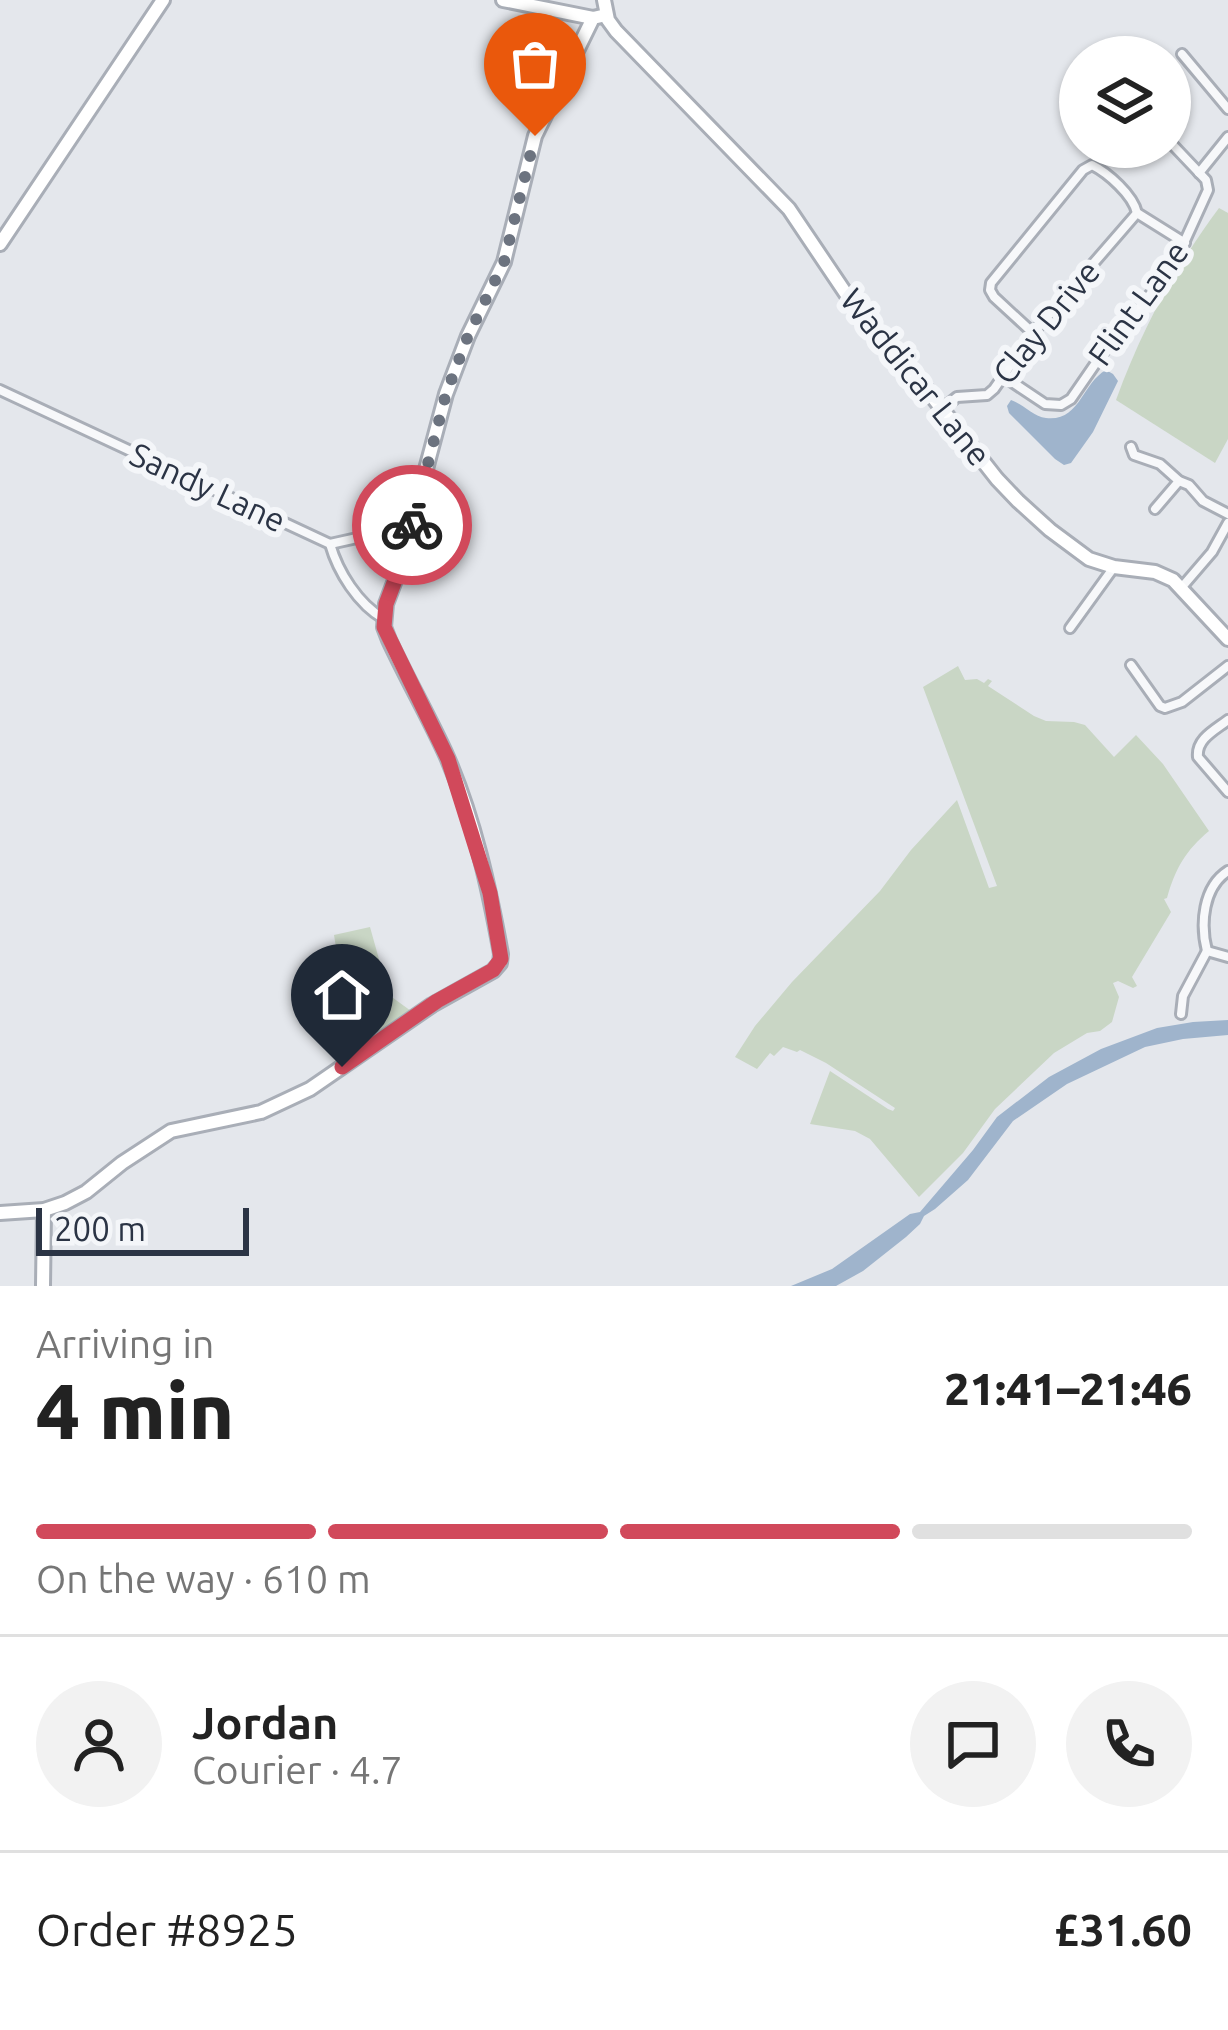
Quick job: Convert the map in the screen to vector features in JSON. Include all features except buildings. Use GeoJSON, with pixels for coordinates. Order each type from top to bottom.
{"type":"FeatureCollection","features":[{"type":"Feature","properties":{"kind":"street"},"geometry":{"type":"LineString","coordinates":[[0,244],[163,0]]}},
{"type":"Feature","properties":{"kind":"street"},"geometry":{"type":"LineString","coordinates":[[0,1213],[44,1210],[86,1192],[170,1131],[261,1112],[310,1089],[500,963],[490,893],[448,759],[384,619],[446,394],[504,262],[535,136],[601,11],[503,0]]}},
{"type":"Feature","properties":{"kind":"street","name":"Waddicar Lane"},"geometry":{"type":"LineString","coordinates":[[601,11],[789,209],[863,319],[1018,501],[1078,552],[1114,567],[1155,572],[1182,587]]}},
{"type":"Feature","properties":{"kind":"street"},"geometry":{"type":"LineString","coordinates":[[1191,65],[1228,109]]}},
{"type":"Feature","properties":{"kind":"street"},"geometry":{"type":"LineString","coordinates":[[1191,164],[1199,172],[1228,137]]}},
{"type":"Feature","properties":{"kind":"street"},"geometry":{"type":"LineString","coordinates":[[1033,333],[994,298],[991,283],[1092,164],[1136,205],[1137,213],[1185,243]]}},
{"type":"Feature","properties":{"kind":"street","name":"Flint Lane"},"geometry":{"type":"LineString","coordinates":[[1003,376],[1045,404],[1060,405],[1071,398],[1172,267],[1208,190],[1199,172]]}},
{"type":"Feature","properties":{"kind":"street","name":"Clay Drive"},"geometry":{"type":"LineString","coordinates":[[943,409],[957,397],[987,395],[1033,333],[1137,213]]}},
{"type":"Feature","properties":{"kind":"street","name":"Sandy Lane"},"geometry":{"type":"LineString","coordinates":[[0,390],[330,544]]}},
{"type":"Feature","properties":{"kind":"street"},"geometry":{"type":"LineString","coordinates":[[1131,447],[1134,455],[1160,464],[1179,482],[1190,485],[1228,519],[1223,543],[1182,587],[1228,639]]}},
{"type":"Feature","properties":{"kind":"street"},"geometry":{"type":"LineString","coordinates":[[1155,509],[1179,482]]}},
{"type":"Feature","properties":{"kind":"street"},"geometry":{"type":"LineString","coordinates":[[384,619],[341,573],[330,544],[411,526]]}},
{"type":"Feature","properties":{"kind":"street"},"geometry":{"type":"LineString","coordinates":[[1070,628],[1114,567]]}},
{"type":"Feature","properties":{"kind":"street"},"geometry":{"type":"LineString","coordinates":[[1131,665],[1165,708],[1183,702],[1228,666]]}},
{"type":"Feature","properties":{"kind":"street"},"geometry":{"type":"LineString","coordinates":[[1228,720],[1201,741],[1197,751],[1228,792]]}},
{"type":"Feature","properties":{"kind":"street"},"geometry":{"type":"LineString","coordinates":[[1181,1014],[1183,996],[1207,951],[1207,899],[1220,872]]}},
{"type":"Feature","properties":{"kind":"street"},"geometry":{"type":"LineString","coordinates":[[1207,951],[1228,957]]}},
{"type":"Feature","properties":{"kind":"street"},"geometry":{"type":"LineString","coordinates":[[43,1286],[44,1210]]}},
{"type":"Feature","properties":{"kind":"green space"},"geometry":{"type":"Polygon","coordinates":[[[1219,208],[1228,213],[1228,439],[1215,463],[1116,400],[1160,300],[1219,208]]]}},
{"type":"Feature","properties":{"kind":"green space"},"geometry":{"type":"Polygon","coordinates":[[[958,666],[965,680],[992,681],[988,686],[1034,716],[1085,725],[1114,757],[1136,735],[1163,764],[1209,831],[1178,869],[1164,899],[1171,912],[1132,977],[1137,986],[1113,983],[1119,997],[1112,1022],[1054,1053],[995,1109],[963,1153],[919,1197],[870,1139],[855,1131],[810,1124],[830,1071],[888,1109],[895,1108],[800,1050],[783,1047],[774,1056],[770,1053],[757,1069],[735,1057],[792,982],[880,891],[957,800],[989,888],[997,886],[923,687],[958,666]]]}},
{"type":"Feature","properties":{"kind":"green space"},"geometry":{"type":"Polygon","coordinates":[[[370,927],[389,995],[411,1011],[368,1044],[350,1036],[334,935],[370,927]]]}},
{"type":"Feature","properties":{"kind":"water"},"geometry":{"type":"Polygon","coordinates":[[[1106,370],[1118,381],[1093,432],[1071,463],[1064,465],[1055,459],[1009,413],[1011,400],[1041,417],[1057,418],[1074,408],[1106,370]]]}},
{"type":"Feature","properties":{"kind":"water"},"geometry":{"type":"Polygon","coordinates":[[[1228,1020],[1228,1035],[1145,1047],[1067,1084],[1013,1121],[968,1180],[863,1271],[836,1286],[791,1286],[832,1269],[910,1214],[920,1212],[997,1117],[1049,1077],[1101,1049],[1157,1028],[1228,1020]]]}},
{"type":"Feature","properties":{"kind":"way so far"},"geometry":{"type":"LineString","coordinates":[[412,525],[446,394],[504,262],[535,136]]}},
{"type":"Feature","properties":{"kind":"route"},"geometry":{"type":"LineString","coordinates":[[342,1067],[437,1001],[493,970],[501,959],[490,893],[448,759],[384,627],[386,604],[412,525]]}}]}
